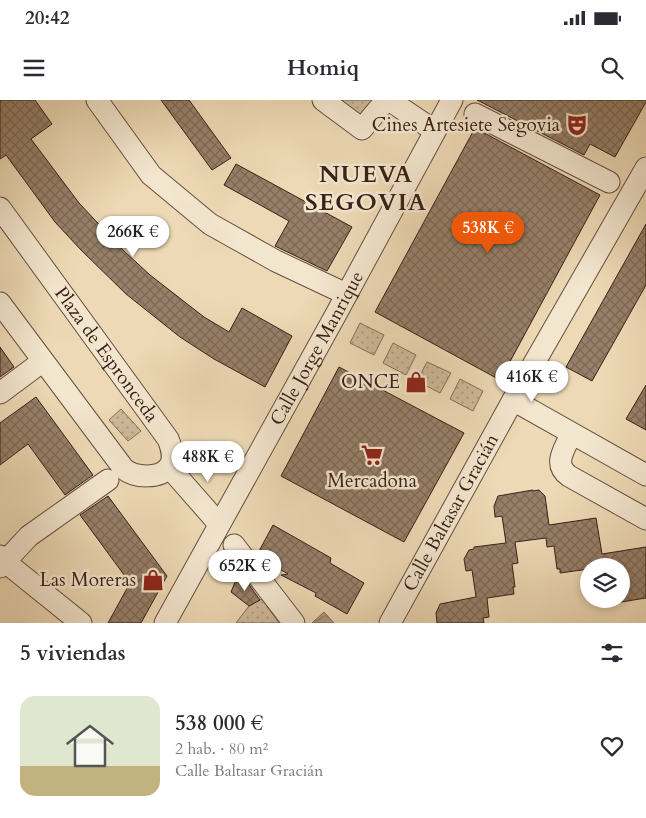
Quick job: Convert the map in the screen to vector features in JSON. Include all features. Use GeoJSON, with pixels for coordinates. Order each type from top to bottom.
{"type":"FeatureCollection","features":[{"type":"Feature","properties":{"kind":"street"},"geometry":{"type":"LineString","coordinates":[[97,100],[152,174],[210,224],[276,261],[346,294]]}},
{"type":"Feature","properties":{"kind":"street"},"geometry":{"type":"LineString","coordinates":[[324,100],[362,129],[388,100],[435,131]]}},
{"type":"Feature","properties":{"kind":"street","name":"Calle Jorge Manrique"},"geometry":{"type":"LineString","coordinates":[[165,623],[452,100]]}},
{"type":"Feature","properties":{"kind":"street"},"geometry":{"type":"LineString","coordinates":[[475,114],[609,182]]}},
{"type":"Feature","properties":{"kind":"street","name":"Calle Baltasar Gracián"},"geometry":{"type":"LineString","coordinates":[[390,623],[513,400],[646,168]]}},
{"type":"Feature","properties":{"kind":"street","name":"Plaza de Espronceda"},"geometry":{"type":"LineString","coordinates":[[0,208],[168,439],[172,461],[169,467]]}},
{"type":"Feature","properties":{"kind":"street"},"geometry":{"type":"LineString","coordinates":[[0,303],[124,469],[135,475],[146,476],[157,474],[169,467],[219,524]]}},
{"type":"Feature","properties":{"kind":"street"},"geometry":{"type":"LineString","coordinates":[[0,393],[43,361]]}},
{"type":"Feature","properties":{"kind":"street"},"geometry":{"type":"LineString","coordinates":[[513,400],[646,475]]}},
{"type":"Feature","properties":{"kind":"street"},"geometry":{"type":"LineString","coordinates":[[571,434],[561,456],[560,466],[562,470],[569,476],[646,519]]}},
{"type":"Feature","properties":{"kind":"street"},"geometry":{"type":"LineString","coordinates":[[81,623],[1,561],[29,536],[108,480]]}},
{"type":"Feature","properties":{"kind":"street"},"geometry":{"type":"LineString","coordinates":[[234,544],[294,623]]}},
{"type":"Feature","properties":{"kind":"shaded area"},"geometry":{"type":"Polygon","coordinates":[[[334,100],[373,100],[362,114],[351,113],[334,100]]]}},
{"type":"Feature","properties":{"kind":"shaded area"},"geometry":{"type":"Polygon","coordinates":[[[360,323],[384,335],[374,355],[350,343],[360,323]]]}},
{"type":"Feature","properties":{"kind":"shaded area"},"geometry":{"type":"Polygon","coordinates":[[[393,343],[416,355],[406,375],[383,363],[393,343]]]}},
{"type":"Feature","properties":{"kind":"shaded area"},"geometry":{"type":"Polygon","coordinates":[[[427,362],[451,373],[440,393],[417,381],[427,362]]]}},
{"type":"Feature","properties":{"kind":"shaded area"},"geometry":{"type":"Polygon","coordinates":[[[460,379],[483,391],[473,411],[450,399],[460,379]]]}},
{"type":"Feature","properties":{"kind":"shaded area"},"geometry":{"type":"Polygon","coordinates":[[[121,409],[141,431],[128,441],[109,420],[121,409]]]}},
{"type":"Feature","properties":{"kind":"shaded area"},"geometry":{"type":"Polygon","coordinates":[[[262,599],[279,623],[236,623],[249,606],[262,599]]]}},
{"type":"Feature","properties":{"kind":"water"},"geometry":{"type":"Polygon","coordinates":[[[324,612],[334,623],[312,623],[324,612]]]}},
{"type":"Feature","properties":{"kind":"building"},"geometry":{"type":"Polygon","coordinates":[[[0,100],[35,100],[52,124],[31,139],[79,203],[124,251],[150,275],[204,317],[229,332],[242,308],[292,336],[265,387],[214,359],[180,337],[126,294],[55,222],[6,155],[0,159],[0,100]]]}},
{"type":"Feature","properties":{"kind":"building"},"geometry":{"type":"Polygon","coordinates":[[[161,100],[189,100],[231,158],[212,170],[161,100]]]}},
{"type":"Feature","properties":{"kind":"building","name":"Cines Artesiete Segovia"},"geometry":{"type":"Polygon","coordinates":[[[477,100],[646,100],[646,102],[615,157],[590,144],[584,155],[477,100]]]}},
{"type":"Feature","properties":{"kind":"building"},"geometry":{"type":"Polygon","coordinates":[[[475,128],[600,195],[500,380],[375,312],[475,128]]]}},
{"type":"Feature","properties":{"kind":"building"},"geometry":{"type":"Polygon","coordinates":[[[236,164],[352,227],[327,271],[275,246],[289,221],[224,185],[236,164]]]}},
{"type":"Feature","properties":{"kind":"building"},"geometry":{"type":"Polygon","coordinates":[[[646,224],[646,285],[592,381],[566,367],[646,224]]]}},
{"type":"Feature","properties":{"kind":"building"},"geometry":{"type":"Polygon","coordinates":[[[0,347],[14,367],[0,377],[0,347]]]}},
{"type":"Feature","properties":{"kind":"building","name":"Mercadona"},"geometry":{"type":"Polygon","coordinates":[[[339,367],[464,433],[404,542],[281,476],[339,367]]]}},
{"type":"Feature","properties":{"kind":"building"},"geometry":{"type":"Polygon","coordinates":[[[646,385],[646,430],[626,419],[646,385]]]}},
{"type":"Feature","properties":{"kind":"building"},"geometry":{"type":"Polygon","coordinates":[[[36,397],[93,475],[65,495],[28,444],[0,465],[0,423],[36,397]]]}},
{"type":"Feature","properties":{"kind":"building"},"geometry":{"type":"Polygon","coordinates":[[[539,490],[545,496],[549,525],[596,518],[602,554],[646,547],[646,598],[630,601],[630,558],[580,558],[580,570],[560,573],[560,569],[557,569],[554,546],[547,547],[546,538],[515,542],[518,563],[512,564],[514,594],[487,598],[489,617],[483,618],[484,623],[437,623],[436,613],[440,604],[476,597],[472,570],[466,571],[464,559],[469,550],[474,549],[474,547],[506,543],[502,516],[495,517],[494,506],[498,496],[539,490]]]}},
{"type":"Feature","properties":{"kind":"building"},"geometry":{"type":"Polygon","coordinates":[[[108,496],[167,576],[141,623],[108,623],[130,583],[80,515],[108,496]]]}},
{"type":"Feature","properties":{"kind":"building"},"geometry":{"type":"Polygon","coordinates":[[[273,525],[331,558],[330,563],[364,583],[347,614],[315,596],[316,593],[281,575],[288,574],[257,555],[273,525]]]}},
{"type":"Feature","properties":{"kind":"building"},"geometry":{"type":"Polygon","coordinates":[[[245,579],[260,600],[249,606],[231,592],[236,580],[245,579]]]}},
{"type":"Feature","properties":{"kind":"place","name":"Cines Artesiete Segovia"},"geometry":{"type":"Point","coordinates":[577,125]}},
{"type":"Feature","properties":{"kind":"place","name":"ONCE"},"geometry":{"type":"Point","coordinates":[416,382]}},
{"type":"Feature","properties":{"kind":"place","name":"Mercadona"},"geometry":{"type":"Point","coordinates":[372,455]}},
{"type":"Feature","properties":{"kind":"place","name":"Las Moreras"},"geometry":{"type":"Point","coordinates":[153,580]}},
{"type":"Feature","properties":{"kind":"district","name":"NUEVA SEGOVIA"},"geometry":{"type":"Point","coordinates":[366,188]}}]}
